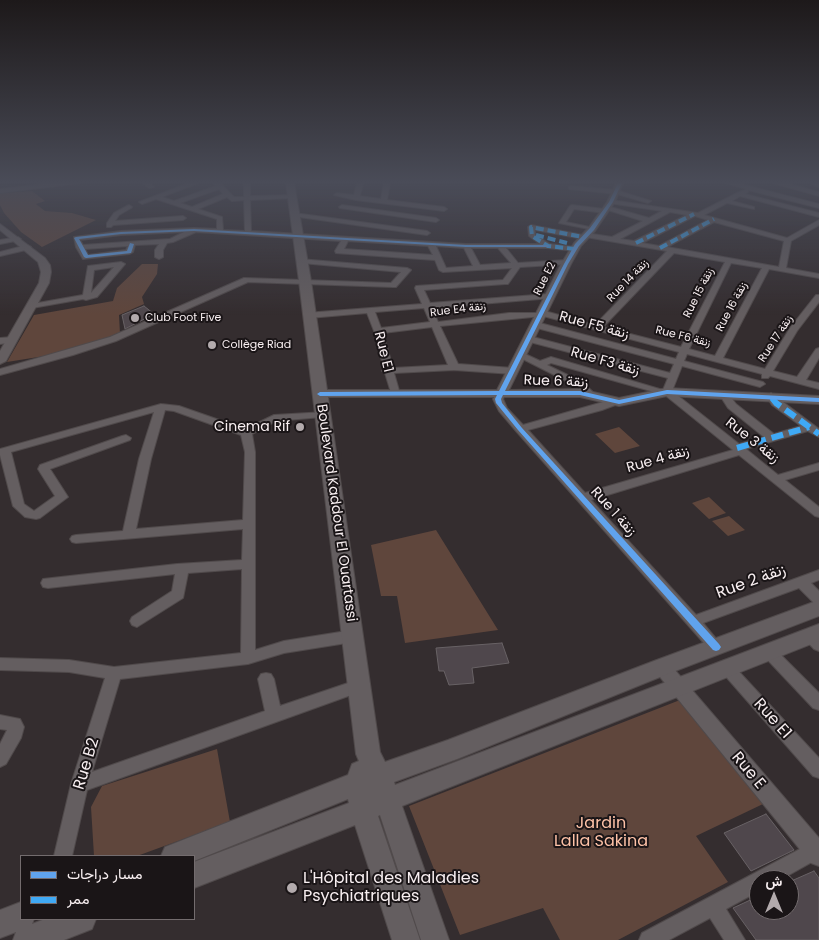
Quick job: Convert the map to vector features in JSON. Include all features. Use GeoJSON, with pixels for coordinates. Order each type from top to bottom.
{"type":"FeatureCollection","features":[{"type":"Feature","properties":{"kind":"main road","name":"Boulevard Kaddour El Ouartassi"},"geometry":{"type":"LineString","coordinates":[[296,227],[306,281],[322,414],[360,685],[368,770],[375,806]]}},
{"type":"Feature","properties":{"kind":"main road"},"geometry":{"type":"LineString","coordinates":[[176,855],[368,770],[449,751],[662,667],[819,608]]}},
{"type":"Feature","properties":{"kind":"main road"},"geometry":{"type":"LineString","coordinates":[[195,875],[375,806],[726,667],[768,651],[816,638]]}},
{"type":"Feature","properties":{"kind":"main road"},"geometry":{"type":"LineString","coordinates":[[375,806],[406,940]]}},
{"type":"Feature","properties":{"kind":"main road"},"geometry":{"type":"LineString","coordinates":[[375,806],[435,940]]}},
{"type":"Feature","properties":{"kind":"main road"},"geometry":{"type":"LineString","coordinates":[[0,924],[20,916]]}},
{"type":"Feature","properties":{"kind":"main road"},"geometry":{"type":"LineString","coordinates":[[27,940],[79,920]]}},
{"type":"Feature","properties":{"kind":"street"},"geometry":{"type":"LineString","coordinates":[[0,361],[44,283],[46,272],[42,260],[1,227]]}},
{"type":"Feature","properties":{"kind":"street"},"geometry":{"type":"LineString","coordinates":[[106,234],[108,227]]}},
{"type":"Feature","properties":{"kind":"street"},"geometry":{"type":"LineString","coordinates":[[220,227],[220,231]]}},
{"type":"Feature","properties":{"kind":"street"},"geometry":{"type":"LineString","coordinates":[[248,227],[248,233]]}},
{"type":"Feature","properties":{"kind":"street"},"geometry":{"type":"LineString","coordinates":[[347,227],[348,238],[339,251],[438,258]]}},
{"type":"Feature","properties":{"kind":"street"},"geometry":{"type":"LineString","coordinates":[[386,227],[427,233]]}},
{"type":"Feature","properties":{"kind":"street"},"geometry":{"type":"LineString","coordinates":[[420,243],[431,227]]}},
{"type":"Feature","properties":{"kind":"street"},"geometry":{"type":"LineString","coordinates":[[567,227],[583,239]]}},
{"type":"Feature","properties":{"kind":"street","name":"Rue E2"},"geometry":{"type":"LineString","coordinates":[[502,393],[567,262],[592,227]]}},
{"type":"Feature","properties":{"kind":"street"},"geometry":{"type":"LineString","coordinates":[[614,240],[638,227]]}},
{"type":"Feature","properties":{"kind":"street"},"geometry":{"type":"LineString","coordinates":[[636,243],[669,227]]}},
{"type":"Feature","properties":{"kind":"street"},"geometry":{"type":"LineString","coordinates":[[660,248],[699,227]]}},
{"type":"Feature","properties":{"kind":"street"},"geometry":{"type":"LineString","coordinates":[[742,227],[788,240],[813,227]]}},
{"type":"Feature","properties":{"kind":"street"},"geometry":{"type":"LineString","coordinates":[[194,230],[177,240],[132,244],[128,252],[87,257],[80,247],[77,238],[106,234],[194,230],[501,247],[548,246],[583,239]]}},
{"type":"Feature","properties":{"kind":"street"},"geometry":{"type":"LineString","coordinates":[[548,246],[531,234],[636,243],[819,276]]}},
{"type":"Feature","properties":{"kind":"street"},"geometry":{"type":"LineString","coordinates":[[0,242],[18,239]]}},
{"type":"Feature","properties":{"kind":"street"},"geometry":{"type":"LineString","coordinates":[[782,269],[788,240]]}},
{"type":"Feature","properties":{"kind":"street"},"geometry":{"type":"LineString","coordinates":[[159,257],[159,250],[164,242]]}},
{"type":"Feature","properties":{"kind":"street"},"geometry":{"type":"LineString","coordinates":[[431,244],[443,270],[567,262]]}},
{"type":"Feature","properties":{"kind":"street"},"geometry":{"type":"LineString","coordinates":[[466,246],[478,268]]}},
{"type":"Feature","properties":{"kind":"street"},"geometry":{"type":"LineString","coordinates":[[0,254],[27,247]]}},
{"type":"Feature","properties":{"kind":"street"},"geometry":{"type":"LineString","coordinates":[[501,247],[517,266]]}},
{"type":"Feature","properties":{"kind":"street","name":"Rue 14 زنقة"},"geometry":{"type":"LineString","coordinates":[[598,327],[673,250]]}},
{"type":"Feature","properties":{"kind":"street","name":"Rue 15 زنقة"},"geometry":{"type":"LineString","coordinates":[[665,393],[729,260]]}},
{"type":"Feature","properties":{"kind":"street"},"geometry":{"type":"LineString","coordinates":[[0,372],[113,339],[241,281],[257,279],[394,285],[407,270],[302,261]]}},
{"type":"Feature","properties":{"kind":"street"},"geometry":{"type":"LineString","coordinates":[[32,306],[86,298],[95,294],[121,264],[92,268],[86,298]]}},
{"type":"Feature","properties":{"kind":"street"},"geometry":{"type":"LineString","coordinates":[[454,367],[420,288],[504,282],[517,266]]}},
{"type":"Feature","properties":{"kind":"street","name":"Rue 16 زنقة"},"geometry":{"type":"LineString","coordinates":[[718,358],[766,266]]}},
{"type":"Feature","properties":{"kind":"street"},"geometry":{"type":"LineString","coordinates":[[309,315],[549,296]]}},
{"type":"Feature","properties":{"kind":"street","name":"Rue 17 زنقة"},"geometry":{"type":"LineString","coordinates":[[758,390],[782,352],[793,330],[819,297]]}},
{"type":"Feature","properties":{"kind":"street","name":"Rue E1"},"geometry":{"type":"LineString","coordinates":[[370,310],[378,331],[387,371],[395,394]]}},
{"type":"Feature","properties":{"kind":"street","name":"Rue E4 زنقة"},"geometry":{"type":"LineString","coordinates":[[378,331],[519,315],[539,318]]}},
{"type":"Feature","properties":{"kind":"street","name":"Rue F6 زنقة"},"geometry":{"type":"LineString","coordinates":[[539,318],[598,327],[819,386]]}},
{"type":"Feature","properties":{"kind":"street","name":"Rue F5 زنقة"},"geometry":{"type":"LineString","coordinates":[[539,318],[758,390]]}},
{"type":"Feature","properties":{"kind":"street"},"geometry":{"type":"LineString","coordinates":[[529,339],[672,376]]}},
{"type":"Feature","properties":{"kind":"street"},"geometry":{"type":"LineString","coordinates":[[0,341],[13,340]]}},
{"type":"Feature","properties":{"kind":"street"},"geometry":{"type":"LineString","coordinates":[[800,381],[819,351]]}},
{"type":"Feature","properties":{"kind":"street"},"geometry":{"type":"LineString","coordinates":[[520,355],[579,384],[590,394]]}},
{"type":"Feature","properties":{"kind":"street","name":"Rue F3 زنقة"},"geometry":{"type":"LineString","coordinates":[[541,366],[550,360],[665,393]]}},
{"type":"Feature","properties":{"kind":"street"},"geometry":{"type":"LineString","coordinates":[[387,371],[454,367],[513,370]]}},
{"type":"Feature","properties":{"kind":"street","name":"Rue 6 زنقة"},"geometry":{"type":"LineString","coordinates":[[320,394],[590,394],[614,402],[630,401],[665,393],[724,394],[758,390],[771,396],[819,400]]}},
{"type":"Feature","properties":{"kind":"street","name":"Rue 1 زنقة"},"geometry":{"type":"LineString","coordinates":[[502,393],[498,399],[499,403],[520,429],[716,647]]}},
{"type":"Feature","properties":{"kind":"street","name":"Rue 3 زنقة"},"geometry":{"type":"LineString","coordinates":[[665,393],[818,511]]}},
{"type":"Feature","properties":{"kind":"street"},"geometry":{"type":"LineString","coordinates":[[724,394],[732,406],[772,438]]}},
{"type":"Feature","properties":{"kind":"street"},"geometry":{"type":"LineString","coordinates":[[771,396],[776,403],[819,434]]}},
{"type":"Feature","properties":{"kind":"street"},"geometry":{"type":"LineString","coordinates":[[520,429],[614,402]]}},
{"type":"Feature","properties":{"kind":"street"},"geometry":{"type":"LineString","coordinates":[[126,438],[44,467],[62,496],[39,514],[29,514],[19,506],[2,451],[161,407],[175,408],[246,433],[274,418],[322,414]]}},
{"type":"Feature","properties":{"kind":"street"},"geometry":{"type":"LineString","coordinates":[[129,533],[145,459],[161,407]]}},
{"type":"Feature","properties":{"kind":"street","name":"Rue 4 زنقة"},"geometry":{"type":"LineString","coordinates":[[583,498],[809,428]]}},
{"type":"Feature","properties":{"kind":"street"},"geometry":{"type":"LineString","coordinates":[[246,433],[250,452],[248,658]]}},
{"type":"Feature","properties":{"kind":"street"},"geometry":{"type":"LineString","coordinates":[[776,479],[819,466]]}},
{"type":"Feature","properties":{"kind":"street"},"geometry":{"type":"LineString","coordinates":[[0,485],[12,482]]}},
{"type":"Feature","properties":{"kind":"street"},"geometry":{"type":"LineString","coordinates":[[76,538],[249,524]]}},
{"type":"Feature","properties":{"kind":"street"},"geometry":{"type":"LineString","coordinates":[[48,583],[249,564]]}},
{"type":"Feature","properties":{"kind":"street"},"geometry":{"type":"LineString","coordinates":[[137,621],[178,594],[182,569]]}},
{"type":"Feature","properties":{"kind":"street","name":"Rue 2 زنقة"},"geometry":{"type":"LineString","coordinates":[[694,621],[819,575]]}},
{"type":"Feature","properties":{"kind":"street"},"geometry":{"type":"LineString","coordinates":[[801,582],[819,600]]}},
{"type":"Feature","properties":{"kind":"street"},"geometry":{"type":"LineString","coordinates":[[0,664],[69,666],[114,672],[151,670],[248,658],[284,648],[353,636]]}},
{"type":"Feature","properties":{"kind":"street"},"geometry":{"type":"LineString","coordinates":[[768,651],[819,703]]}},
{"type":"Feature","properties":{"kind":"street","name":"Rue E"},"geometry":{"type":"LineString","coordinates":[[662,667],[817,853]]}},
{"type":"Feature","properties":{"kind":"street","name":"Rue E1"},"geometry":{"type":"LineString","coordinates":[[726,667],[819,770]]}},
{"type":"Feature","properties":{"kind":"street","name":"Rue B2"},"geometry":{"type":"LineString","coordinates":[[63,855],[80,784],[114,672]]}},
{"type":"Feature","properties":{"kind":"street"},"geometry":{"type":"LineString","coordinates":[[266,679],[274,715]]}},
{"type":"Feature","properties":{"kind":"street"},"geometry":{"type":"LineString","coordinates":[[80,784],[360,685]]}},
{"type":"Feature","properties":{"kind":"street"},"geometry":{"type":"LineString","coordinates":[[0,722],[14,724],[16,727],[15,733],[0,759]]}},
{"type":"Feature","properties":{"kind":"street"},"geometry":{"type":"LineString","coordinates":[[782,870],[817,853]]}},
{"type":"Feature","properties":{"kind":"street"},"geometry":{"type":"LineString","coordinates":[[649,940],[749,887]]}},
{"type":"Feature","properties":{"kind":"street"},"geometry":{"type":"LineString","coordinates":[[714,907],[735,940]]}},
{"type":"Feature","properties":{"kind":"green space"},"geometry":{"type":"Polygon","coordinates":[[[16,227],[82,227],[42,247],[16,227]]]}},
{"type":"Feature","properties":{"kind":"green space"},"geometry":{"type":"Polygon","coordinates":[[[142,264],[158,264],[157,274],[142,297],[144,304],[119,315],[120,334],[76,351],[7,362],[34,315],[113,301],[117,288],[142,264]]]}},
{"type":"Feature","properties":{"kind":"green space"},"geometry":{"type":"Polygon","coordinates":[[[619,427],[640,446],[615,453],[595,434],[619,427]]]}},
{"type":"Feature","properties":{"kind":"green space"},"geometry":{"type":"Polygon","coordinates":[[[709,497],[726,513],[709,519],[692,503],[709,497]]]}},
{"type":"Feature","properties":{"kind":"green space"},"geometry":{"type":"Polygon","coordinates":[[[729,516],[745,530],[728,536],[712,521],[729,516]]]}},
{"type":"Feature","properties":{"kind":"green space"},"geometry":{"type":"Polygon","coordinates":[[[436,530],[498,630],[405,643],[397,596],[381,596],[371,545],[436,530]]]}},
{"type":"Feature","properties":{"kind":"green space","name":"Jardin Lalla Sakina"},"geometry":{"type":"Polygon","coordinates":[[[680,700],[763,804],[696,836],[728,882],[618,940],[560,940],[543,908],[460,935],[409,806],[680,700]]]}},
{"type":"Feature","properties":{"kind":"green space"},"geometry":{"type":"Polygon","coordinates":[[[217,749],[230,822],[140,855],[94,855],[91,807],[102,786],[217,749]]]}},
{"type":"Feature","properties":{"kind":"building","name":"Club Foot Five"},"geometry":{"type":"Polygon","coordinates":[[[144,306],[154,314],[125,329],[122,315],[144,306]]]}},
{"type":"Feature","properties":{"kind":"building"},"geometry":{"type":"Polygon","coordinates":[[[502,643],[509,663],[472,668],[474,683],[449,685],[444,671],[439,671],[436,648],[502,643]]]}},
{"type":"Feature","properties":{"kind":"building"},"geometry":{"type":"Polygon","coordinates":[[[766,814],[794,850],[750,870],[724,833],[766,814]]]}},
{"type":"Feature","properties":{"kind":"building"},"geometry":{"type":"Polygon","coordinates":[[[814,871],[819,878],[819,940],[756,940],[733,908],[749,901],[749,920],[799,920],[799,878],[814,871]]]}},
{"type":"Feature","properties":{"kind":"marked path"},"geometry":{"type":"LineString","coordinates":[[575,249],[548,246],[532,236],[531,227],[583,237]]}},
{"type":"Feature","properties":{"kind":"marked path"},"geometry":{"type":"LineString","coordinates":[[636,243],[668,227]]}},
{"type":"Feature","properties":{"kind":"marked path"},"geometry":{"type":"LineString","coordinates":[[660,248],[699,227]]}},
{"type":"Feature","properties":{"kind":"marked path"},"geometry":{"type":"LineString","coordinates":[[536,235],[567,243]]}},
{"type":"Feature","properties":{"kind":"marked path"},"geometry":{"type":"LineString","coordinates":[[772,398],[776,403],[819,434]]}},
{"type":"Feature","properties":{"kind":"marked path"},"geometry":{"type":"LineString","coordinates":[[737,448],[809,427]]}},
{"type":"Feature","properties":{"kind":"cycle path"},"geometry":{"type":"LineString","coordinates":[[594,227],[577,245],[566,264],[498,399],[499,403],[520,429],[716,647]]}},
{"type":"Feature","properties":{"kind":"cycle path"},"geometry":{"type":"LineString","coordinates":[[132,244],[129,252],[86,257],[76,238],[121,233],[194,230],[466,246],[548,246]]}},
{"type":"Feature","properties":{"kind":"cycle path"},"geometry":{"type":"LineString","coordinates":[[320,394],[580,393],[619,402],[667,392],[819,400]]}},
{"type":"Feature","properties":{"kind":"place","name":"Club Foot Five"},"geometry":{"type":"Point","coordinates":[135,318]}},
{"type":"Feature","properties":{"kind":"place","name":"Collège Riad"},"geometry":{"type":"Point","coordinates":[212,345]}},
{"type":"Feature","properties":{"kind":"place","name":"Cinema Rif"},"geometry":{"type":"Point","coordinates":[300,427]}},
{"type":"Feature","properties":{"kind":"place","name":"L'Hôpital des Maladies Psychiatriques"},"geometry":{"type":"Point","coordinates":[292,888]}}]}
